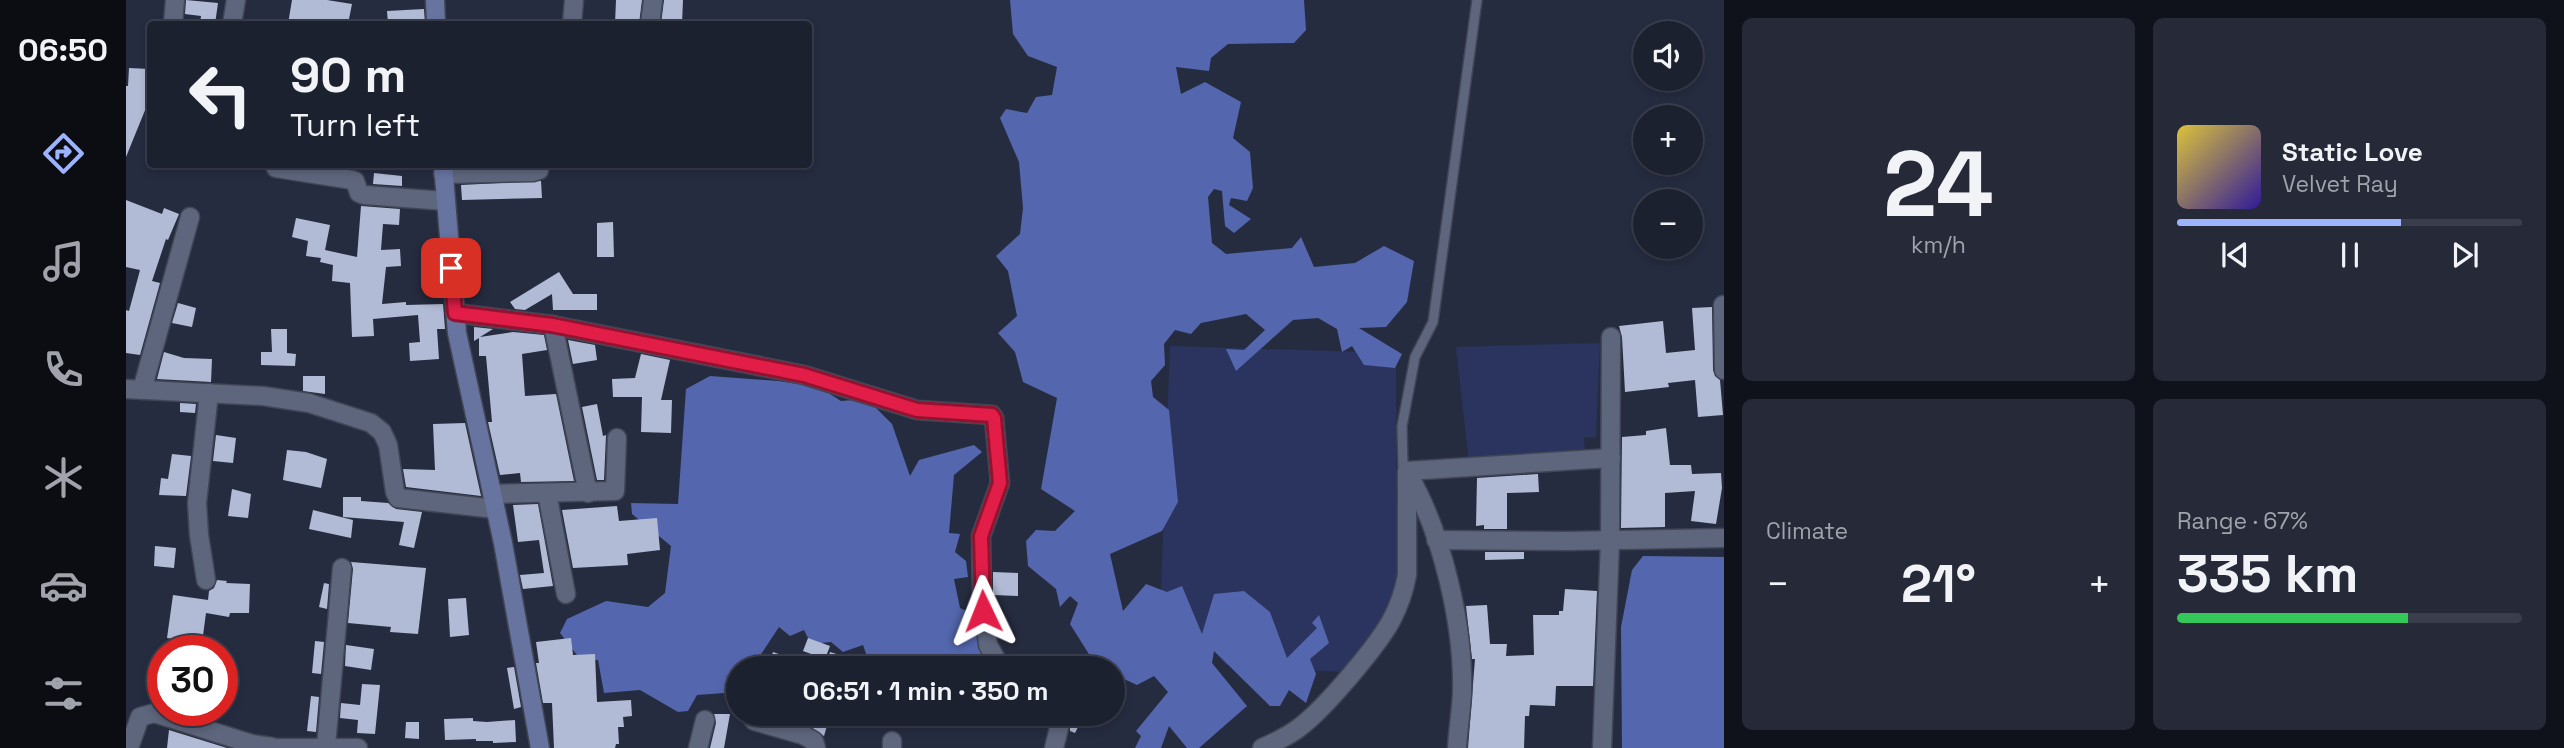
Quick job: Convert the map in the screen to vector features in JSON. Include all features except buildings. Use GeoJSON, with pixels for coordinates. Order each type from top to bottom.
{"type":"FeatureCollection","features":[{"type":"Feature","properties":{"kind":"main road"},"geometry":{"type":"LineString","coordinates":[[435,0],[436,21]]}},
{"type":"Feature","properties":{"kind":"main road"},"geometry":{"type":"LineString","coordinates":[[443,169],[457,333],[494,501],[540,748]]}},
{"type":"Feature","properties":{"kind":"street"},"geometry":{"type":"LineString","coordinates":[[173,21],[175,0]]}},
{"type":"Feature","properties":{"kind":"street"},"geometry":{"type":"LineString","coordinates":[[232,21],[236,0]]}},
{"type":"Feature","properties":{"kind":"street"},"geometry":{"type":"LineString","coordinates":[[572,21],[574,0]]}},
{"type":"Feature","properties":{"kind":"street"},"geometry":{"type":"LineString","coordinates":[[650,21],[653,0]]}},
{"type":"Feature","properties":{"kind":"street"},"geometry":{"type":"LineString","coordinates":[[276,168],[352,180],[359,193],[364,195],[445,201]]}},
{"type":"Feature","properties":{"kind":"street"},"geometry":{"type":"LineString","coordinates":[[443,169],[533,172],[539,168]]}},
{"type":"Feature","properties":{"kind":"street"},"geometry":{"type":"LineString","coordinates":[[190,217],[134,389],[263,397],[309,403],[371,423],[382,432],[387,444],[398,498],[494,501],[547,493],[613,492],[616,490],[617,438]]}},
{"type":"Feature","properties":{"kind":"street"},"geometry":{"type":"LineString","coordinates":[[1723,305],[1724,370]]}},
{"type":"Feature","properties":{"kind":"street"},"geometry":{"type":"LineString","coordinates":[[455,313],[553,325],[804,375],[917,410],[992,415],[1000,483],[981,536],[982,596],[988,645],[994,656]]}},
{"type":"Feature","properties":{"kind":"street"},"geometry":{"type":"LineString","coordinates":[[553,325],[588,492]]}},
{"type":"Feature","properties":{"kind":"street"},"geometry":{"type":"LineString","coordinates":[[1602,748],[1610,541],[1611,337]]}},
{"type":"Feature","properties":{"kind":"street"},"geometry":{"type":"LineString","coordinates":[[206,580],[197,503],[209,393]]}},
{"type":"Feature","properties":{"kind":"street"},"geometry":{"type":"LineString","coordinates":[[1405,468],[1611,458]]}},
{"type":"Feature","properties":{"kind":"street"},"geometry":{"type":"LineString","coordinates":[[1405,468],[1423,499],[1447,570],[1459,645],[1462,693],[1457,748]]}},
{"type":"Feature","properties":{"kind":"street"},"geometry":{"type":"LineString","coordinates":[[1262,748],[1310,720],[1350,675],[1389,624],[1404,592],[1407,575],[1405,468]]}},
{"type":"Feature","properties":{"kind":"street"},"geometry":{"type":"LineString","coordinates":[[547,493],[566,594]]}},
{"type":"Feature","properties":{"kind":"street"},"geometry":{"type":"LineString","coordinates":[[1436,540],[1610,541],[1724,538]]}},
{"type":"Feature","properties":{"kind":"street"},"geometry":{"type":"LineString","coordinates":[[326,746],[342,568]]}},
{"type":"Feature","properties":{"kind":"street"},"geometry":{"type":"LineString","coordinates":[[129,748],[140,717],[150,713],[252,744],[272,747],[358,748]]}},
{"type":"Feature","properties":{"kind":"street"},"geometry":{"type":"LineString","coordinates":[[698,748],[705,720]]}},
{"type":"Feature","properties":{"kind":"street"},"geometry":{"type":"LineString","coordinates":[[772,726],[803,735],[814,741],[816,748]]}},
{"type":"Feature","properties":{"kind":"street"},"geometry":{"type":"LineString","coordinates":[[1054,748],[1059,726]]}},
{"type":"Feature","properties":{"kind":"lane"},"geometry":{"type":"LineString","coordinates":[[1405,468],[1402,426],[1415,357],[1433,322],[1435,311],[1477,0]]}},
{"type":"Feature","properties":{"kind":"shaded area"},"geometry":{"type":"Polygon","coordinates":[[[1010,0],[1304,0],[1306,30],[1294,43],[1228,44],[1211,58],[1209,71],[1176,67],[1181,94],[1205,82],[1241,102],[1233,138],[1250,152],[1253,188],[1247,201],[1231,198],[1229,205],[1251,219],[1234,233],[1225,226],[1222,191],[1214,189],[1208,197],[1212,243],[1226,254],[1292,248],[1301,237],[1314,267],[1355,263],[1384,246],[1414,261],[1407,302],[1386,327],[1359,328],[1402,354],[1395,368],[1364,365],[1352,346],[1342,352],[1337,329],[1318,318],[1293,320],[1236,371],[1226,349],[1244,350],[1265,330],[1246,314],[1201,323],[1191,334],[1175,330],[1164,344],[1165,365],[1151,381],[1153,397],[1169,410],[1178,502],[1162,531],[1110,554],[1123,611],[1146,584],[1167,592],[1182,586],[1202,634],[1214,594],[1244,591],[1270,612],[1287,658],[1317,628],[1312,623],[1319,615],[1329,643],[1310,659],[1316,674],[1306,703],[1289,690],[1280,706],[1270,706],[1214,651],[1212,663],[1247,706],[1199,748],[1187,748],[1169,726],[1161,748],[1135,748],[1141,736],[1136,731],[1168,692],[1154,676],[1137,685],[1125,680],[1125,656],[1090,656],[1070,624],[1078,603],[1070,596],[1060,607],[1056,589],[1028,566],[1026,541],[1036,530],[1055,531],[1075,511],[1041,489],[1057,398],[1023,382],[1015,352],[998,333],[1017,316],[1008,271],[996,256],[1020,234],[1023,208],[1019,162],[1000,118],[1006,109],[1027,113],[1036,97],[1052,95],[1057,67],[1028,56],[1013,34],[1010,0]]]}},
{"type":"Feature","properties":{"kind":"shaded area"},"geometry":{"type":"Polygon","coordinates":[[[1600,343],[1596,437],[1584,438],[1585,452],[1469,463],[1456,347],[1600,343]]]}},
{"type":"Feature","properties":{"kind":"shaded area"},"geometry":{"type":"Polygon","coordinates":[[[1170,346],[1396,353],[1397,605],[1342,672],[1226,665],[1161,590],[1170,346]]]}},
{"type":"Feature","properties":{"kind":"shaded area"},"geometry":{"type":"Polygon","coordinates":[[[710,376],[819,387],[841,401],[867,399],[892,424],[910,476],[919,460],[974,445],[982,452],[954,475],[949,533],[960,534],[955,552],[966,561],[968,577],[954,579],[960,608],[973,614],[977,594],[994,641],[981,656],[867,656],[863,645],[843,652],[831,642],[811,644],[804,630],[790,636],[779,627],[760,656],[726,656],[726,693],[697,695],[688,711],[678,712],[640,690],[604,693],[598,660],[580,659],[560,633],[567,619],[606,601],[648,607],[665,593],[671,546],[632,514],[631,503],[678,504],[686,389],[710,376]]]}},
{"type":"Feature","properties":{"kind":"shaded area"},"geometry":{"type":"Polygon","coordinates":[[[1643,556],[1724,557],[1724,748],[1622,748],[1621,627],[1632,570],[1643,556]]]}},
{"type":"Feature","properties":{"kind":"route"},"geometry":{"type":"LineString","coordinates":[[451,268],[455,313],[552,325],[804,375],[917,410],[992,415],[1000,483],[981,536],[983,611]]}}]}
